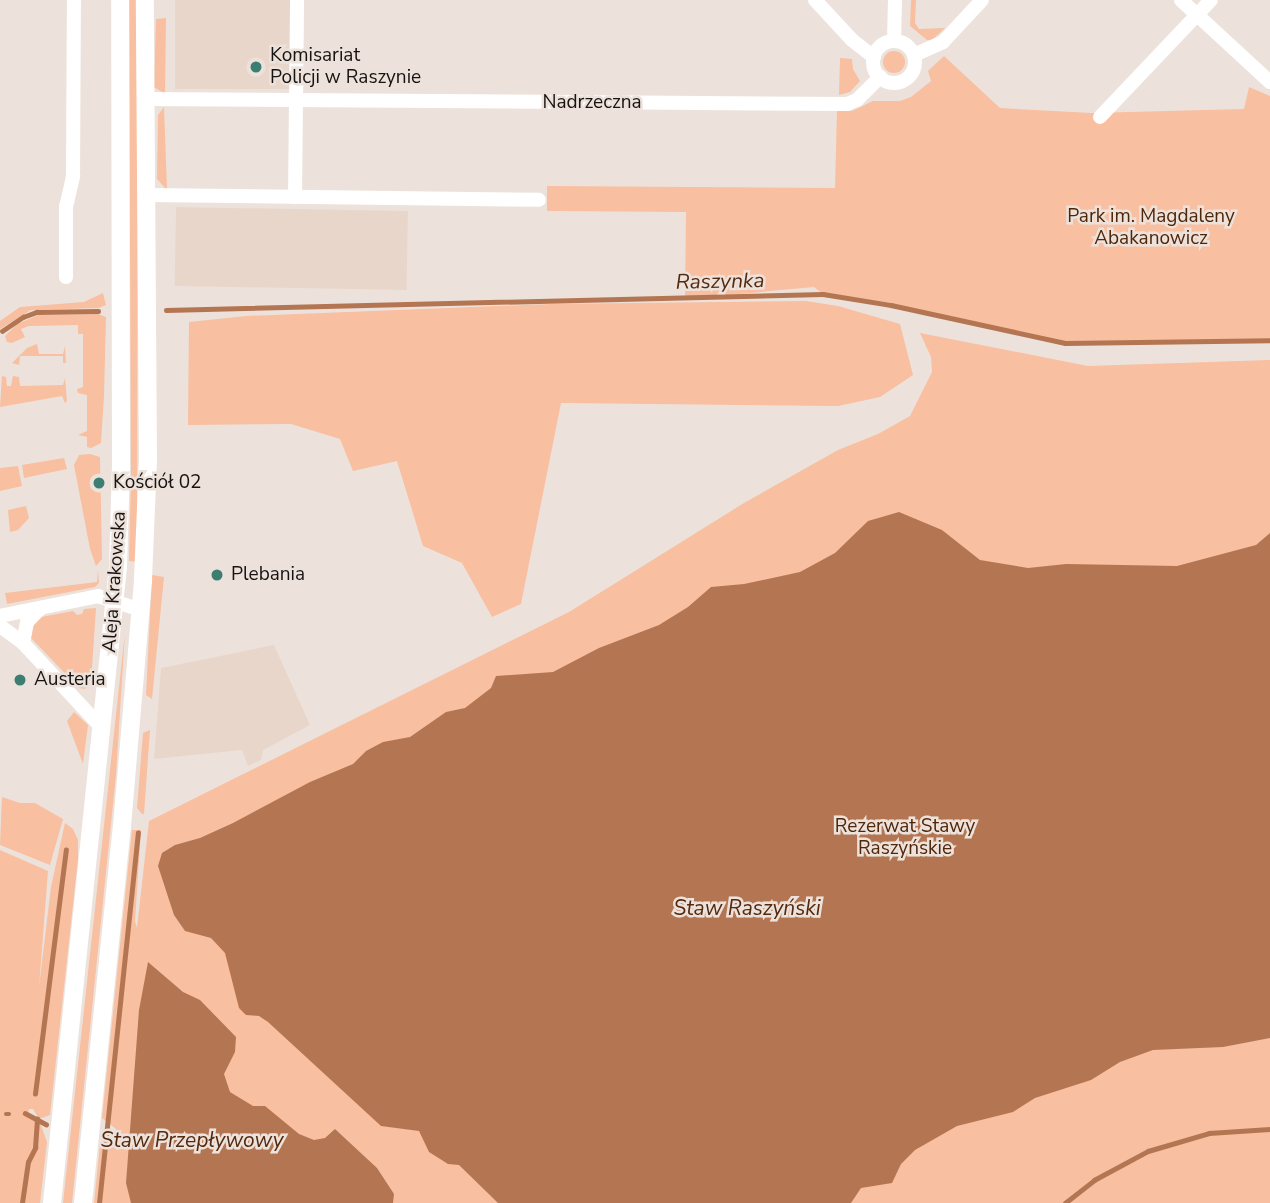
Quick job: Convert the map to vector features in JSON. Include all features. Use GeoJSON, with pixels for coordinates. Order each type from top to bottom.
{"type":"FeatureCollection","features":[{"type":"Feature","properties":{"kind":"main road","name":"Aleja Krakowska"},"geometry":{"type":"LineString","coordinates":[[52,1203],[115,600],[121,475],[120,0]]}},
{"type":"Feature","properties":{"kind":"main road","name":"Aleja Krakowska"},"geometry":{"type":"LineString","coordinates":[[83,1203],[141,610],[148,461],[145,0]]}},
{"type":"Feature","properties":{"kind":"street"},"geometry":{"type":"LineString","coordinates":[[66,277],[66,207],[73,176],[74,0]]}},
{"type":"Feature","properties":{"kind":"street"},"geometry":{"type":"LineString","coordinates":[[295,197],[297,0]]}},
{"type":"Feature","properties":{"kind":"street"},"geometry":{"type":"LineString","coordinates":[[815,0],[852,40],[874,57]]}},
{"type":"Feature","properties":{"kind":"street"},"geometry":{"type":"LineString","coordinates":[[894,41],[895,0]]}},
{"type":"Feature","properties":{"kind":"street"},"geometry":{"type":"LineString","coordinates":[[914,55],[943,42],[982,0]]}},
{"type":"Feature","properties":{"kind":"street"},"geometry":{"type":"LineString","coordinates":[[1181,0],[1270,82]]}},
{"type":"Feature","properties":{"kind":"street"},"geometry":{"type":"LineString","coordinates":[[1100,117],[1211,0]]}},
{"type":"Feature","properties":{"kind":"street"},"geometry":{"type":"LineString","coordinates":[[894,41],[906,45],[914,55],[914,69],[905,80],[892,83],[880,77],[874,68],[874,57],[881,45],[894,41]]}},
{"type":"Feature","properties":{"kind":"street","name":"Nadrzeczna"},"geometry":{"type":"LineString","coordinates":[[146,99],[847,104],[857,100],[880,77]]}},
{"type":"Feature","properties":{"kind":"street"},"geometry":{"type":"LineString","coordinates":[[146,195],[539,200]]}},
{"type":"Feature","properties":{"kind":"street"},"geometry":{"type":"LineString","coordinates":[[0,615],[98,596],[141,610]]}},
{"type":"Feature","properties":{"kind":"street"},"geometry":{"type":"LineString","coordinates":[[23,643],[27,622],[41,608]]}},
{"type":"Feature","properties":{"kind":"street"},"geometry":{"type":"LineString","coordinates":[[0,625],[23,643],[103,729]]}},
{"type":"Feature","properties":{"kind":"shaded area"},"geometry":{"type":"Polygon","coordinates":[[[175,0],[293,0],[293,89],[175,89],[175,0]]]}},
{"type":"Feature","properties":{"kind":"shaded area"},"geometry":{"type":"Polygon","coordinates":[[[176,207],[408,211],[407,290],[175,286],[176,207]]]}},
{"type":"Feature","properties":{"kind":"shaded area"},"geometry":{"type":"Polygon","coordinates":[[[274,645],[310,725],[263,750],[261,760],[248,766],[242,750],[154,759],[161,668],[274,645]]]}},
{"type":"Feature","properties":{"kind":"green space"},"geometry":{"type":"Polygon","coordinates":[[[129,0],[138,0],[137,562],[129,561],[129,0]]]}},
{"type":"Feature","properties":{"kind":"green space"},"geometry":{"type":"Polygon","coordinates":[[[911,0],[916,0],[915,23],[919,29],[945,28],[932,40],[927,40],[910,26],[911,0]]]}},
{"type":"Feature","properties":{"kind":"green space"},"geometry":{"type":"Polygon","coordinates":[[[166,18],[165,94],[154,87],[156,19],[166,18]]]}},
{"type":"Feature","properties":{"kind":"green space"},"geometry":{"type":"Polygon","coordinates":[[[894,51],[902,54],[905,62],[902,70],[894,73],[886,70],[883,62],[886,54],[894,51]]]}},
{"type":"Feature","properties":{"kind":"green space","name":"Park im. Magdaleny Abakanowicz"},"geometry":{"type":"Polygon","coordinates":[[[944,56],[1000,108],[1091,113],[1244,109],[1249,87],[1270,96],[1270,340],[1065,343],[891,305],[823,294],[814,287],[685,299],[686,212],[547,211],[547,186],[835,188],[837,110],[852,111],[873,101],[900,101],[911,97],[931,81],[928,71],[944,56]]]}},
{"type":"Feature","properties":{"kind":"green space"},"geometry":{"type":"Polygon","coordinates":[[[840,58],[852,59],[853,69],[860,81],[850,92],[839,95],[840,58]]]}},
{"type":"Feature","properties":{"kind":"green space"},"geometry":{"type":"Polygon","coordinates":[[[164,107],[167,190],[157,179],[158,115],[164,107]]]}},
{"type":"Feature","properties":{"kind":"green space"},"geometry":{"type":"Polygon","coordinates":[[[103,293],[106,305],[99,308],[31,310],[0,329],[0,321],[20,307],[84,302],[103,293]]]}},
{"type":"Feature","properties":{"kind":"green space"},"geometry":{"type":"Polygon","coordinates":[[[806,301],[838,306],[900,324],[913,375],[880,397],[838,406],[561,403],[521,604],[492,617],[462,563],[423,546],[397,461],[353,471],[340,439],[291,424],[188,425],[189,322],[246,316],[551,304],[806,301]]]}},
{"type":"Feature","properties":{"kind":"green space"},"geometry":{"type":"Polygon","coordinates":[[[98,314],[106,317],[104,396],[101,443],[91,448],[87,447],[87,437],[78,435],[87,431],[87,395],[78,393],[77,389],[83,387],[83,334],[78,334],[78,325],[29,326],[21,329],[25,337],[12,343],[7,342],[5,336],[17,324],[39,315],[98,314]]]}},
{"type":"Feature","properties":{"kind":"green space","name":"Staw Raszyński"},"geometry":{"type":"Polygon","coordinates":[[[920,333],[1088,366],[1270,360],[1270,1203],[94,1203],[100,1144],[115,1145],[116,1129],[102,1118],[132,830],[141,830],[135,921],[137,928],[149,821],[569,612],[744,503],[838,450],[878,434],[910,416],[932,372],[931,357],[920,333]]]}},
{"type":"Feature","properties":{"kind":"green space"},"geometry":{"type":"Polygon","coordinates":[[[37,344],[39,354],[63,354],[65,346],[66,363],[63,363],[63,356],[20,356],[19,365],[12,363],[27,348],[37,344]]]}},
{"type":"Feature","properties":{"kind":"green space"},"geometry":{"type":"Polygon","coordinates":[[[2,376],[6,377],[7,386],[11,386],[13,376],[19,377],[20,386],[63,385],[65,378],[67,401],[65,403],[62,396],[0,407],[2,376]]]}},
{"type":"Feature","properties":{"kind":"green space"},"geometry":{"type":"Polygon","coordinates":[[[79,455],[100,457],[102,559],[96,566],[90,549],[74,465],[79,455]]]}},
{"type":"Feature","properties":{"kind":"green space"},"geometry":{"type":"Polygon","coordinates":[[[64,458],[67,469],[24,478],[22,465],[64,458]]]}},
{"type":"Feature","properties":{"kind":"green space"},"geometry":{"type":"Polygon","coordinates":[[[18,466],[22,486],[0,491],[0,468],[18,466]]]}},
{"type":"Feature","properties":{"kind":"green space"},"geometry":{"type":"Polygon","coordinates":[[[26,506],[29,518],[18,530],[10,532],[8,510],[26,506]]]}},
{"type":"Feature","properties":{"kind":"green space"},"geometry":{"type":"Polygon","coordinates":[[[98,570],[99,583],[95,587],[7,604],[5,593],[97,582],[98,570]]]}},
{"type":"Feature","properties":{"kind":"green space"},"geometry":{"type":"Polygon","coordinates":[[[152,575],[164,577],[152,699],[146,695],[152,575]]]}},
{"type":"Feature","properties":{"kind":"green space"},"geometry":{"type":"Polygon","coordinates":[[[96,608],[91,683],[85,689],[79,688],[31,638],[32,626],[41,617],[73,611],[77,615],[82,614],[84,609],[96,608]]]}},
{"type":"Feature","properties":{"kind":"green space"},"geometry":{"type":"Polygon","coordinates":[[[125,632],[116,775],[72,1203],[63,1203],[125,632]]]}},
{"type":"Feature","properties":{"kind":"green space"},"geometry":{"type":"Polygon","coordinates":[[[74,712],[88,725],[83,764],[67,721],[74,712]]]}},
{"type":"Feature","properties":{"kind":"green space"},"geometry":{"type":"Polygon","coordinates":[[[150,730],[142,814],[137,808],[143,733],[150,730]]]}},
{"type":"Feature","properties":{"kind":"green space"},"geometry":{"type":"Polygon","coordinates":[[[2,797],[20,803],[35,803],[63,819],[50,865],[0,845],[2,797]]]}},
{"type":"Feature","properties":{"kind":"green space"},"geometry":{"type":"Polygon","coordinates":[[[65,823],[73,829],[78,840],[78,859],[50,1115],[39,1119],[33,1109],[29,1109],[28,1116],[41,1125],[47,1142],[40,1203],[0,1203],[0,850],[48,871],[39,987],[51,887],[65,823]]]}},
{"type":"Feature","properties":{"kind":"water","name":"Staw Raszyński"},"geometry":{"type":"Polygon","coordinates":[[[899,512],[942,530],[980,560],[1028,568],[1066,564],[1177,566],[1256,545],[1270,533],[1270,1038],[1223,1047],[1153,1050],[1120,1062],[1091,1080],[1035,1098],[1013,1112],[957,1126],[915,1150],[901,1164],[892,1183],[861,1188],[851,1203],[498,1203],[459,1165],[448,1164],[429,1152],[419,1131],[381,1126],[268,1022],[259,1016],[246,1015],[239,1008],[225,953],[211,938],[185,931],[174,915],[158,866],[162,853],[175,845],[200,838],[233,823],[310,782],[353,764],[366,751],[383,742],[410,737],[446,712],[465,708],[491,688],[496,676],[553,672],[599,648],[659,625],[688,607],[711,587],[744,584],[800,572],[835,553],[868,521],[899,512]]]}},
{"type":"Feature","properties":{"kind":"water","name":"Staw Przepływowy"},"geometry":{"type":"Polygon","coordinates":[[[148,962],[183,992],[200,1000],[236,1037],[235,1052],[224,1074],[230,1092],[253,1106],[265,1106],[299,1134],[314,1140],[325,1138],[335,1129],[377,1168],[394,1194],[393,1203],[131,1203],[126,1183],[139,1010],[148,962]]]}},
{"type":"Feature","properties":{"kind":"waterway","name":"Raszynka"},"geometry":{"type":"LineString","coordinates":[[166,310],[823,294],[891,305],[1065,343],[1270,340]]}},
{"type":"Feature","properties":{"kind":"waterway","name":"Raszynka"},"geometry":{"type":"LineString","coordinates":[[2,331],[23,317],[37,312],[98,311]]}},
{"type":"Feature","properties":{"kind":"waterway"},"geometry":{"type":"LineString","coordinates":[[99,1203],[138,833]]}},
{"type":"Feature","properties":{"kind":"waterway"},"geometry":{"type":"LineString","coordinates":[[35,1094],[66,850]]}},
{"type":"Feature","properties":{"kind":"waterway"},"geometry":{"type":"LineString","coordinates":[[25,1113],[46,1124]]}},
{"type":"Feature","properties":{"kind":"waterway"},"geometry":{"type":"LineString","coordinates":[[22,1203],[28,1162],[35,1148],[37,1119]]}},
{"type":"Feature","properties":{"kind":"waterway"},"geometry":{"type":"LineString","coordinates":[[1065,1203],[1094,1180],[1148,1151],[1209,1133],[1270,1129]]}},
{"type":"Feature","properties":{"kind":"place","name":"Komisariat Policji w Raszynie"},"geometry":{"type":"Point","coordinates":[256,67]}},
{"type":"Feature","properties":{"kind":"place","name":"Kościół 02"},"geometry":{"type":"Point","coordinates":[99,483]}},
{"type":"Feature","properties":{"kind":"place","name":"Plebania"},"geometry":{"type":"Point","coordinates":[217,575]}},
{"type":"Feature","properties":{"kind":"place","name":"Austeria"},"geometry":{"type":"Point","coordinates":[20,680]}},
{"type":"Feature","properties":{"kind":"park label","name":"Rezerwat Stawy Raszyńskie"},"geometry":{"type":"Point","coordinates":[905,838]}}]}
